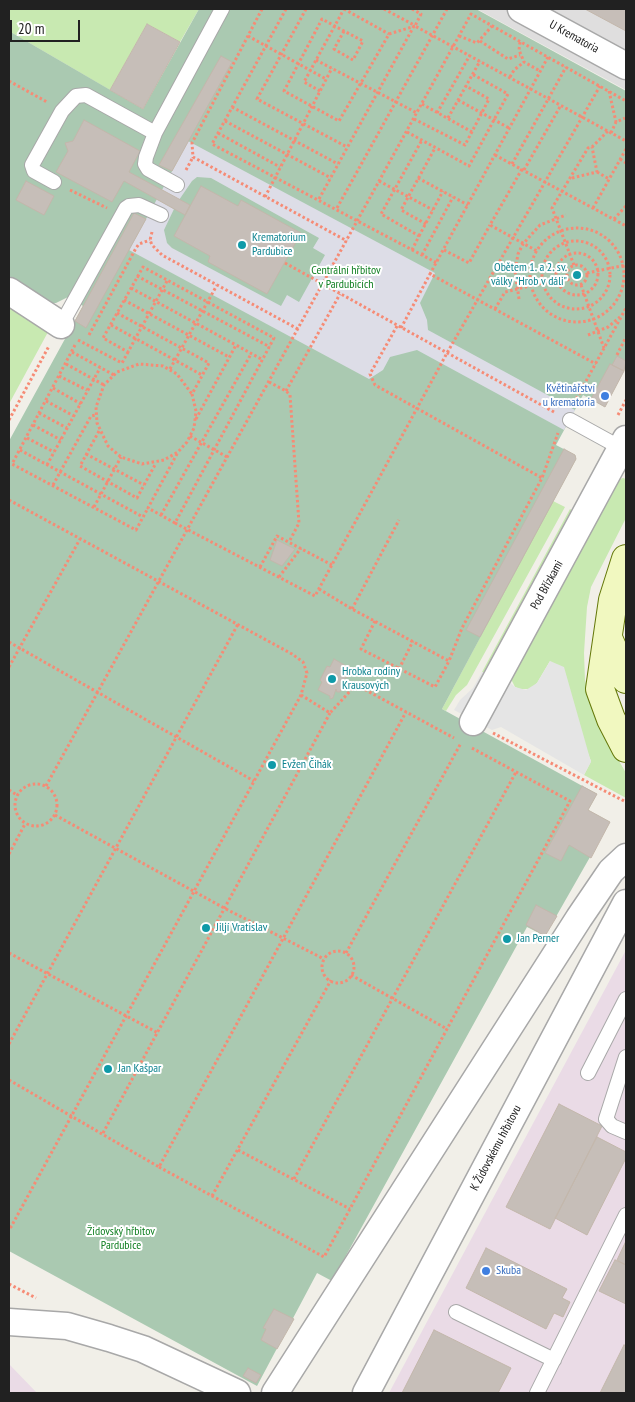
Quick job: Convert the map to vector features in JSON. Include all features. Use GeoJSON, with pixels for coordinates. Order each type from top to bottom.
{"type":"FeatureCollection","features":[{"type":"Feature","properties":{"kind":"street","name":"U Krematoria"},"geometry":{"type":"LineString","coordinates":[[521,9],[626,66]]}},
{"type":"Feature","properties":{"kind":"street"},"geometry":{"type":"LineString","coordinates":[[9,291],[61,325]]}},
{"type":"Feature","properties":{"kind":"street","name":"Pod Břízkami"},"geometry":{"type":"LineString","coordinates":[[467,732],[625,446]]}},
{"type":"Feature","properties":{"kind":"street"},"geometry":{"type":"LineString","coordinates":[[626,559],[613,600],[600,689],[611,719],[626,748]]}},
{"type":"Feature","properties":{"kind":"street"},"geometry":{"type":"LineString","coordinates":[[608,638],[626,679]]}},
{"type":"Feature","properties":{"kind":"street"},"geometry":{"type":"LineString","coordinates":[[275,1393],[579,918],[611,871],[626,857]]}},
{"type":"Feature","properties":{"kind":"street","name":"K Židovskému hřbitovu"},"geometry":{"type":"LineString","coordinates":[[366,1393],[626,903]]}},
{"type":"Feature","properties":{"kind":"street"},"geometry":{"type":"LineString","coordinates":[[9,1322],[67,1326],[109,1338],[143,1349],[237,1393]]}},
{"type":"Feature","properties":{"kind":"lane"},"geometry":{"type":"LineString","coordinates":[[178,185],[150,171],[145,164],[155,133],[222,9]]}},
{"type":"Feature","properties":{"kind":"lane"},"geometry":{"type":"LineString","coordinates":[[54,182],[34,171],[32,165],[62,111],[76,96],[86,95],[155,133]]}},
{"type":"Feature","properties":{"kind":"lane"},"geometry":{"type":"LineString","coordinates":[[61,325],[126,208],[134,205],[144,206],[162,215]]}},
{"type":"Feature","properties":{"kind":"lane"},"geometry":{"type":"LineString","coordinates":[[568,419],[625,446]]}},
{"type":"Feature","properties":{"kind":"lane"},"geometry":{"type":"LineString","coordinates":[[588,1073],[626,999]]}},
{"type":"Feature","properties":{"kind":"lane"},"geometry":{"type":"LineString","coordinates":[[626,1057],[606,1119],[612,1126],[626,1132]]}},
{"type":"Feature","properties":{"kind":"lane"},"geometry":{"type":"LineString","coordinates":[[537,1393],[626,1215]]}},
{"type":"Feature","properties":{"kind":"lane"},"geometry":{"type":"LineString","coordinates":[[456,1312],[554,1360]]}},
{"type":"Feature","properties":{"kind":"path"},"geometry":{"type":"LineString","coordinates":[[262,9],[191,147],[193,157],[347,241]]}},
{"type":"Feature","properties":{"kind":"path"},"geometry":{"type":"LineString","coordinates":[[286,9],[212,144],[437,263]]}},
{"type":"Feature","properties":{"kind":"path"},"geometry":{"type":"LineString","coordinates":[[306,9],[257,99],[347,148]]}},
{"type":"Feature","properties":{"kind":"path"},"geometry":{"type":"LineString","coordinates":[[320,91],[304,82],[344,9],[389,34]]}},
{"type":"Feature","properties":{"kind":"path"},"geometry":{"type":"LineString","coordinates":[[384,9],[626,141]]}},
{"type":"Feature","properties":{"kind":"path"},"geometry":{"type":"LineString","coordinates":[[412,9],[421,14]]}},
{"type":"Feature","properties":{"kind":"path"},"geometry":{"type":"LineString","coordinates":[[319,199],[424,9]]}},
{"type":"Feature","properties":{"kind":"path"},"geometry":{"type":"LineString","coordinates":[[336,208],[447,9]]}},
{"type":"Feature","properties":{"kind":"path"},"geometry":{"type":"LineString","coordinates":[[46,786],[471,14],[626,100]]}},
{"type":"Feature","properties":{"kind":"path"},"geometry":{"type":"LineString","coordinates":[[344,31],[334,50],[353,60],[363,41],[322,19],[284,92],[339,121],[389,34],[414,26]]}},
{"type":"Feature","properties":{"kind":"path"},"geometry":{"type":"LineString","coordinates":[[459,36],[473,43],[480,41],[492,26]]}},
{"type":"Feature","properties":{"kind":"path"},"geometry":{"type":"LineString","coordinates":[[248,36],[326,79]]}},
{"type":"Feature","properties":{"kind":"path"},"geometry":{"type":"LineString","coordinates":[[480,41],[494,52],[508,59],[520,55]]}},
{"type":"Feature","properties":{"kind":"path"},"geometry":{"type":"LineString","coordinates":[[520,42],[520,55],[524,62],[540,71]]}},
{"type":"Feature","properties":{"kind":"path"},"geometry":{"type":"LineString","coordinates":[[437,113],[470,55]]}},
{"type":"Feature","properties":{"kind":"path"},"geometry":{"type":"LineString","coordinates":[[542,478],[375,385],[370,374],[437,263],[548,57]]}},
{"type":"Feature","properties":{"kind":"path"},"geometry":{"type":"LineString","coordinates":[[316,60],[417,113]]}},
{"type":"Feature","properties":{"kind":"path"},"geometry":{"type":"LineString","coordinates":[[448,118],[480,61]]}},
{"type":"Feature","properties":{"kind":"path"},"geometry":{"type":"LineString","coordinates":[[510,78],[514,70],[524,62]]}},
{"type":"Feature","properties":{"kind":"path"},"geometry":{"type":"LineString","coordinates":[[512,164],[566,67]]}},
{"type":"Feature","properties":{"kind":"path"},"geometry":{"type":"LineString","coordinates":[[265,197],[332,68]]}},
{"type":"Feature","properties":{"kind":"path"},"geometry":{"type":"LineString","coordinates":[[407,132],[469,166],[508,94],[472,74]]}},
{"type":"Feature","properties":{"kind":"path"},"geometry":{"type":"LineString","coordinates":[[9,81],[62,111]]}},
{"type":"Feature","properties":{"kind":"path"},"geometry":{"type":"LineString","coordinates":[[414,119],[465,145],[489,99],[466,86]]}},
{"type":"Feature","properties":{"kind":"path"},"geometry":{"type":"LineString","coordinates":[[148,508],[315,596],[447,353],[600,86]]}},
{"type":"Feature","properties":{"kind":"path"},"geometry":{"type":"LineString","coordinates":[[609,91],[616,122]]}},
{"type":"Feature","properties":{"kind":"path"},"geometry":{"type":"LineString","coordinates":[[458,100],[509,128]]}},
{"type":"Feature","properties":{"kind":"path"},"geometry":{"type":"LineString","coordinates":[[422,104],[472,132]]}},
{"type":"Feature","properties":{"kind":"path"},"geometry":{"type":"LineString","coordinates":[[444,250],[469,263],[561,105]]}},
{"type":"Feature","properties":{"kind":"path"},"geometry":{"type":"LineString","coordinates":[[232,107],[338,164]]}},
{"type":"Feature","properties":{"kind":"path"},"geometry":{"type":"LineString","coordinates":[[574,265],[552,208],[561,191],[572,178],[588,148],[592,147],[610,132],[616,122],[626,118]]}},
{"type":"Feature","properties":{"kind":"path"},"geometry":{"type":"LineString","coordinates":[[224,121],[330,178]]}},
{"type":"Feature","properties":{"kind":"path"},"geometry":{"type":"LineString","coordinates":[[218,133],[280,167]]}},
{"type":"Feature","properties":{"kind":"path"},"geometry":{"type":"LineString","coordinates":[[420,236],[381,214],[422,140]]}},
{"type":"Feature","properties":{"kind":"path"},"geometry":{"type":"LineString","coordinates":[[592,147],[597,172]]}},
{"type":"Feature","properties":{"kind":"path"},"geometry":{"type":"LineString","coordinates":[[426,224],[401,210],[435,148]]}},
{"type":"Feature","properties":{"kind":"path"},"geometry":{"type":"LineString","coordinates":[[593,208],[626,148]]}},
{"type":"Feature","properties":{"kind":"path"},"geometry":{"type":"LineString","coordinates":[[495,155],[626,226]]}},
{"type":"Feature","properties":{"kind":"path"},"geometry":{"type":"LineString","coordinates":[[620,160],[626,163]]}},
{"type":"Feature","properties":{"kind":"path"},"geometry":{"type":"LineString","coordinates":[[572,178],[597,172],[609,179]]}},
{"type":"Feature","properties":{"kind":"path"},"geometry":{"type":"LineString","coordinates":[[418,178],[468,205]]}},
{"type":"Feature","properties":{"kind":"path"},"geometry":{"type":"LineString","coordinates":[[380,181],[433,210]]}},
{"type":"Feature","properties":{"kind":"path"},"geometry":{"type":"LineString","coordinates":[[54,182],[121,216]]}},
{"type":"Feature","properties":{"kind":"path"},"geometry":{"type":"LineString","coordinates":[[412,250],[443,192]]}},
{"type":"Feature","properties":{"kind":"path"},"geometry":{"type":"LineString","coordinates":[[422,255],[453,197]]}},
{"type":"Feature","properties":{"kind":"path"},"geometry":{"type":"LineString","coordinates":[[614,219],[626,206]]}},
{"type":"Feature","properties":{"kind":"path"},"geometry":{"type":"LineString","coordinates":[[162,215],[151,233],[150,240],[156,250],[298,330]]}},
{"type":"Feature","properties":{"kind":"path"},"geometry":{"type":"LineString","coordinates":[[519,299],[516,289],[516,262],[523,244],[540,225],[556,217],[566,215]]}},
{"type":"Feature","properties":{"kind":"path"},"geometry":{"type":"LineString","coordinates":[[490,225],[536,251]]}},
{"type":"Feature","properties":{"kind":"path"},"geometry":{"type":"LineString","coordinates":[[581,227],[600,233],[615,246],[625,265],[624,282],[619,298],[608,311],[594,320],[574,322],[555,317],[540,304],[531,286],[530,269],[536,251],[546,239],[561,230],[581,227]]}},
{"type":"Feature","properties":{"kind":"path"},"geometry":{"type":"LineString","coordinates":[[89,335],[136,248],[139,244],[150,240]]}},
{"type":"Feature","properties":{"kind":"path"},"geometry":{"type":"LineString","coordinates":[[582,241],[590,243],[603,253],[610,268],[606,291],[602,298],[589,307],[573,309],[557,303],[551,298],[544,283],[545,262],[553,250],[565,243],[582,241]]}},
{"type":"Feature","properties":{"kind":"path"},"geometry":{"type":"LineString","coordinates":[[580,253],[590,257],[598,271],[597,282],[585,294],[567,293],[557,280],[558,265],[570,255],[580,253]]}},
{"type":"Feature","properties":{"kind":"path"},"geometry":{"type":"LineString","coordinates":[[285,263],[568,419]]}},
{"type":"Feature","properties":{"kind":"path"},"geometry":{"type":"LineString","coordinates":[[574,265],[580,265],[587,273],[586,280],[581,285],[574,285],[567,278],[567,271],[574,265]]}},
{"type":"Feature","properties":{"kind":"path"},"geometry":{"type":"LineString","coordinates":[[587,273],[625,265]]}},
{"type":"Feature","properties":{"kind":"path"},"geometry":{"type":"LineString","coordinates":[[128,352],[103,338],[142,267],[274,338],[175,523]]}},
{"type":"Feature","properties":{"kind":"path"},"geometry":{"type":"LineString","coordinates":[[430,274],[596,364]]}},
{"type":"Feature","properties":{"kind":"path"},"geometry":{"type":"LineString","coordinates":[[137,276],[270,347]]}},
{"type":"Feature","properties":{"kind":"path"},"geometry":{"type":"LineString","coordinates":[[495,309],[505,292],[567,278]]}},
{"type":"Feature","properties":{"kind":"path"},"geometry":{"type":"LineString","coordinates":[[122,363],[167,281]]}},
{"type":"Feature","properties":{"kind":"path"},"geometry":{"type":"LineString","coordinates":[[170,369],[217,285]]}},
{"type":"Feature","properties":{"kind":"path"},"geometry":{"type":"LineString","coordinates":[[581,285],[604,348]]}},
{"type":"Feature","properties":{"kind":"path"},"geometry":{"type":"LineString","coordinates":[[131,288],[263,360]]}},
{"type":"Feature","properties":{"kind":"path"},"geometry":{"type":"LineString","coordinates":[[286,391],[340,294]]}},
{"type":"Feature","properties":{"kind":"path"},"geometry":{"type":"LineString","coordinates":[[124,300],[229,357]]}},
{"type":"Feature","properties":{"kind":"path"},"geometry":{"type":"LineString","coordinates":[[588,335],[612,324],[625,310]]}},
{"type":"Feature","properties":{"kind":"path"},"geometry":{"type":"LineString","coordinates":[[375,621],[361,649],[435,687],[449,661],[462,628],[542,478],[556,436],[568,419],[625,310]]}},
{"type":"Feature","properties":{"kind":"path"},"geometry":{"type":"LineString","coordinates":[[117,313],[209,363],[192,394]]}},
{"type":"Feature","properties":{"kind":"path"},"geometry":{"type":"LineString","coordinates":[[111,324],[202,375]]}},
{"type":"Feature","properties":{"kind":"path"},"geometry":{"type":"LineString","coordinates":[[9,420],[61,325]]}},
{"type":"Feature","properties":{"kind":"path"},"geometry":{"type":"LineString","coordinates":[[617,354],[626,337]]}},
{"type":"Feature","properties":{"kind":"path"},"geometry":{"type":"LineString","coordinates":[[124,368],[122,363],[78,340],[12,464],[136,530],[178,452],[190,436],[196,419],[236,345]]}},
{"type":"Feature","properties":{"kind":"path"},"geometry":{"type":"LineString","coordinates":[[72,352],[114,375]]}},
{"type":"Feature","properties":{"kind":"path"},"geometry":{"type":"LineString","coordinates":[[161,515],[250,354]]}},
{"type":"Feature","properties":{"kind":"path"},"geometry":{"type":"LineString","coordinates":[[178,452],[156,463],[135,462],[121,457],[108,446],[99,431],[96,415],[98,399],[104,385],[124,368],[147,363],[170,369],[183,380],[192,394],[196,419]]}},
{"type":"Feature","properties":{"kind":"path"},"geometry":{"type":"LineString","coordinates":[[66,364],[104,385]]}},
{"type":"Feature","properties":{"kind":"path"},"geometry":{"type":"LineString","coordinates":[[47,465],[100,368]]}},
{"type":"Feature","properties":{"kind":"path"},"geometry":{"type":"LineString","coordinates":[[59,376],[87,390]]}},
{"type":"Feature","properties":{"kind":"path"},"geometry":{"type":"LineString","coordinates":[[269,382],[290,395],[299,523],[289,542]]}},
{"type":"Feature","properties":{"kind":"path"},"geometry":{"type":"LineString","coordinates":[[53,388],[81,404]]}},
{"type":"Feature","properties":{"kind":"path"},"geometry":{"type":"LineString","coordinates":[[46,401],[74,416]]}},
{"type":"Feature","properties":{"kind":"path"},"geometry":{"type":"LineString","coordinates":[[39,414],[67,428]]}},
{"type":"Feature","properties":{"kind":"path"},"geometry":{"type":"LineString","coordinates":[[53,486],[91,416],[96,415]]}},
{"type":"Feature","properties":{"kind":"path"},"geometry":{"type":"LineString","coordinates":[[33,425],[61,440]]}},
{"type":"Feature","properties":{"kind":"path"},"geometry":{"type":"LineString","coordinates":[[99,431],[80,466],[108,482],[137,498],[156,463]]}},
{"type":"Feature","properties":{"kind":"path"},"geometry":{"type":"LineString","coordinates":[[190,436],[227,457]]}},
{"type":"Feature","properties":{"kind":"path"},"geometry":{"type":"LineString","coordinates":[[27,438],[54,452]]}},
{"type":"Feature","properties":{"kind":"path"},"geometry":{"type":"LineString","coordinates":[[20,450],[143,517]]}},
{"type":"Feature","properties":{"kind":"path"},"geometry":{"type":"LineString","coordinates":[[86,454],[144,486]]}},
{"type":"Feature","properties":{"kind":"path"},"geometry":{"type":"LineString","coordinates":[[93,507],[121,457]]}},
{"type":"Feature","properties":{"kind":"path"},"geometry":{"type":"LineString","coordinates":[[9,500],[238,624],[303,662],[307,673],[300,695],[254,781],[11,1227],[9,1226]]}},
{"type":"Feature","properties":{"kind":"path"},"geometry":{"type":"LineString","coordinates":[[352,609],[399,520]]}},
{"type":"Feature","properties":{"kind":"path"},"geometry":{"type":"LineString","coordinates":[[260,567],[277,536],[332,565]]}},
{"type":"Feature","properties":{"kind":"path"},"geometry":{"type":"LineString","coordinates":[[9,667],[80,539]]}},
{"type":"Feature","properties":{"kind":"path"},"geometry":{"type":"LineString","coordinates":[[279,577],[301,548]]}},
{"type":"Feature","properties":{"kind":"path"},"geometry":{"type":"LineString","coordinates":[[319,588],[352,609],[449,661]]}},
{"type":"Feature","properties":{"kind":"path"},"geometry":{"type":"LineString","coordinates":[[9,1044],[238,624]]}},
{"type":"Feature","properties":{"kind":"path"},"geometry":{"type":"LineString","coordinates":[[9,642],[254,781]]}},
{"type":"Feature","properties":{"kind":"path"},"geometry":{"type":"LineString","coordinates":[[399,668],[413,642]]}},
{"type":"Feature","properties":{"kind":"path"},"geometry":{"type":"LineString","coordinates":[[103,1133],[330,713],[356,687],[406,712],[467,732],[626,802]]}},
{"type":"Feature","properties":{"kind":"path"},"geometry":{"type":"LineString","coordinates":[[300,695],[330,713]]}},
{"type":"Feature","properties":{"kind":"path"},"geometry":{"type":"LineString","coordinates":[[159,1166],[406,712]]}},
{"type":"Feature","properties":{"kind":"path"},"geometry":{"type":"LineString","coordinates":[[9,1080],[212,1196],[324,1257],[570,801],[516,772],[467,732]]}},
{"type":"Feature","properties":{"kind":"path"},"geometry":{"type":"LineString","coordinates":[[346,953],[467,732]]}},
{"type":"Feature","properties":{"kind":"path"},"geometry":{"type":"LineString","coordinates":[[294,1179],[516,772]]}},
{"type":"Feature","properties":{"kind":"path"},"geometry":{"type":"LineString","coordinates":[[33,784],[46,786],[55,795],[57,809],[55,815],[51,821],[38,827],[25,824],[16,814],[14,808],[17,795],[21,789],[33,784]]}},
{"type":"Feature","properties":{"kind":"path"},"geometry":{"type":"LineString","coordinates":[[9,790],[17,795]]}},
{"type":"Feature","properties":{"kind":"path"},"geometry":{"type":"LineString","coordinates":[[55,815],[324,960]]}},
{"type":"Feature","properties":{"kind":"path"},"geometry":{"type":"LineString","coordinates":[[9,854],[25,824]]}},
{"type":"Feature","properties":{"kind":"path"},"geometry":{"type":"LineString","coordinates":[[336,951],[346,953],[353,960],[351,975],[344,981],[331,980],[324,973],[324,960],[336,951]]}},
{"type":"Feature","properties":{"kind":"path"},"geometry":{"type":"LineString","coordinates":[[9,953],[158,1034]]}},
{"type":"Feature","properties":{"kind":"path"},"geometry":{"type":"LineString","coordinates":[[351,975],[447,1029]]}},
{"type":"Feature","properties":{"kind":"path"},"geometry":{"type":"LineString","coordinates":[[212,1196],[331,980]]}},
{"type":"Feature","properties":{"kind":"path"},"geometry":{"type":"LineString","coordinates":[[238,1150],[350,1209]]}},
{"type":"Feature","properties":{"kind":"shaded area"},"geometry":{"type":"Polygon","coordinates":[[[477,9],[626,9],[626,90],[477,9]]]}},
{"type":"Feature","properties":{"kind":"shaded area"},"geometry":{"type":"Polygon","coordinates":[[[188,141],[435,273],[420,303],[427,320],[428,330],[575,410],[564,430],[417,350],[390,357],[383,370],[369,379],[129,250],[157,199],[174,209],[164,230],[167,243],[172,248],[281,306],[287,295],[299,302],[325,255],[313,248],[319,238],[211,178],[197,177],[179,200],[162,190],[188,141]]]}},
{"type":"Feature","properties":{"kind":"shaded area"},"geometry":{"type":"Polygon","coordinates":[[[550,661],[564,667],[591,762],[584,775],[501,727],[492,730],[454,710],[460,700],[473,688],[482,672],[499,673],[515,687],[526,690],[537,683],[550,661]]]}},
{"type":"Feature","properties":{"kind":"shaded area"},"geometry":{"type":"Polygon","coordinates":[[[626,950],[626,1393],[389,1393],[492,1200],[626,950]]]}},
{"type":"Feature","properties":{"kind":"shaded area"},"geometry":{"type":"Polygon","coordinates":[[[9,1364],[37,1393],[9,1393],[9,1364]]]}},
{"type":"Feature","properties":{"kind":"green space"},"geometry":{"type":"Polygon","coordinates":[[[9,9],[199,9],[180,42],[147,24],[110,90],[9,31],[9,9]]]}},
{"type":"Feature","properties":{"kind":"green space","name":"Centrální hřbitov v Pardubicích"},"geometry":{"type":"Polygon","coordinates":[[[199,9],[476,9],[626,91],[626,367],[605,407],[583,395],[556,445],[575,455],[576,459],[442,709],[597,794],[588,810],[610,822],[545,936],[527,927],[332,1281],[317,1273],[257,1386],[9,1251],[9,441],[83,306],[68,297],[56,303],[51,303],[9,276],[9,31],[143,109],[199,9]]]}},
{"type":"Feature","properties":{"kind":"green space"},"geometry":{"type":"Polygon","coordinates":[[[9,307],[48,332],[9,404],[9,307]]]}},
{"type":"Feature","properties":{"kind":"green space"},"geometry":{"type":"Polygon","coordinates":[[[626,479],[626,518],[591,587],[587,607],[584,653],[585,680],[597,723],[626,773],[626,798],[584,775],[591,761],[550,661],[537,683],[531,689],[515,687],[511,679],[616,480],[626,479]]]}},
{"type":"Feature","properties":{"kind":"green space"},"geometry":{"type":"Polygon","coordinates":[[[553,501],[565,507],[467,685],[456,695],[446,711],[442,709],[553,501]]]}},
{"type":"Feature","properties":{"kind":"green space"},"geometry":{"type":"Polygon","coordinates":[[[570,509],[576,513],[489,673],[482,672],[570,509]]]}},
{"type":"Feature","properties":{"kind":"building"},"geometry":{"type":"Polygon","coordinates":[[[585,9],[626,9],[626,31],[585,9]]]}},
{"type":"Feature","properties":{"kind":"building"},"geometry":{"type":"Polygon","coordinates":[[[147,24],[180,42],[143,109],[110,90],[147,24]]]}},
{"type":"Feature","properties":{"kind":"building"},"geometry":{"type":"Polygon","coordinates":[[[221,56],[232,62],[172,171],[159,165],[221,56]]]}},
{"type":"Feature","properties":{"kind":"building"},"geometry":{"type":"Polygon","coordinates":[[[84,120],[140,151],[129,172],[190,205],[185,215],[124,181],[112,202],[56,172],[68,151],[65,143],[73,141],[84,120]]]}},
{"type":"Feature","properties":{"kind":"building"},"geometry":{"type":"Polygon","coordinates":[[[26,181],[54,196],[44,215],[16,200],[26,181]]]}},
{"type":"Feature","properties":{"kind":"building","name":"Krematorium Pardubice"},"geometry":{"type":"Polygon","coordinates":[[[201,186],[238,206],[241,200],[301,233],[267,294],[208,262],[210,256],[174,236],[201,186]]]}},
{"type":"Feature","properties":{"kind":"building"},"geometry":{"type":"Polygon","coordinates":[[[134,213],[146,219],[86,328],[75,321],[134,213]]]}},
{"type":"Feature","properties":{"kind":"building"},"geometry":{"type":"Polygon","coordinates":[[[617,356],[626,361],[624,371],[612,365],[617,356]]]}},
{"type":"Feature","properties":{"kind":"building"},"geometry":{"type":"Polygon","coordinates":[[[610,364],[624,371],[605,407],[591,399],[610,364]]]}},
{"type":"Feature","properties":{"kind":"building"},"geometry":{"type":"Polygon","coordinates":[[[564,449],[575,455],[576,459],[480,637],[466,630],[564,449]]]}},
{"type":"Feature","properties":{"kind":"building"},"geometry":{"type":"Polygon","coordinates":[[[277,540],[295,549],[282,566],[270,560],[277,540]]]}},
{"type":"Feature","properties":{"kind":"building","name":"Hrobka rodiny Krausových"},"geometry":{"type":"Polygon","coordinates":[[[334,659],[346,666],[349,665],[350,668],[344,675],[347,674],[348,677],[345,678],[340,692],[337,692],[336,689],[333,698],[330,699],[330,696],[318,690],[322,682],[320,680],[327,666],[330,667],[334,659]]]}},
{"type":"Feature","properties":{"kind":"building"},"geometry":{"type":"Polygon","coordinates":[[[582,786],[597,794],[588,810],[610,822],[591,858],[569,845],[561,861],[545,853],[582,786]]]}},
{"type":"Feature","properties":{"kind":"building"},"geometry":{"type":"Polygon","coordinates":[[[536,905],[557,916],[545,936],[526,925],[536,905]]]}},
{"type":"Feature","properties":{"kind":"building"},"geometry":{"type":"Polygon","coordinates":[[[559,1104],[602,1126],[550,1229],[506,1207],[559,1104]]]}},
{"type":"Feature","properties":{"kind":"building"},"geometry":{"type":"Polygon","coordinates":[[[597,1137],[626,1152],[626,1158],[587,1235],[555,1218],[597,1137]]]}},
{"type":"Feature","properties":{"kind":"building"},"geometry":{"type":"Polygon","coordinates":[[[626,1241],[626,1265],[617,1260],[626,1241]]]}},
{"type":"Feature","properties":{"kind":"building"},"geometry":{"type":"Polygon","coordinates":[[[486,1248],[567,1289],[562,1298],[570,1302],[563,1317],[554,1313],[546,1329],[466,1288],[486,1248]]]}},
{"type":"Feature","properties":{"kind":"building"},"geometry":{"type":"Polygon","coordinates":[[[615,1260],[626,1265],[626,1304],[599,1291],[615,1260]]]}},
{"type":"Feature","properties":{"kind":"building"},"geometry":{"type":"Polygon","coordinates":[[[274,1309],[294,1319],[277,1349],[261,1340],[266,1329],[263,1328],[274,1309]]]}},
{"type":"Feature","properties":{"kind":"building"},"geometry":{"type":"Polygon","coordinates":[[[434,1330],[511,1368],[498,1393],[402,1393],[434,1330]]]}},
{"type":"Feature","properties":{"kind":"building"},"geometry":{"type":"Polygon","coordinates":[[[624,1345],[626,1346],[626,1393],[600,1393],[624,1345]]]}},
{"type":"Feature","properties":{"kind":"building"},"geometry":{"type":"Polygon","coordinates":[[[248,1368],[261,1375],[256,1383],[243,1376],[248,1368]]]}},
{"type":"Feature","properties":{"kind":"place","name":"Krematorium Pardubice"},"geometry":{"type":"Point","coordinates":[242,245]}},
{"type":"Feature","properties":{"kind":"place","name":"Obětem 1. a 2. sv. války \"Hrob v dáli\""},"geometry":{"type":"Point","coordinates":[577,275]}},
{"type":"Feature","properties":{"kind":"place","name":"Květinářství u krematoria"},"geometry":{"type":"Point","coordinates":[605,396]}},
{"type":"Feature","properties":{"kind":"place","name":"Hrobka rodiny Krausových"},"geometry":{"type":"Point","coordinates":[332,679]}},
{"type":"Feature","properties":{"kind":"place","name":"Evžen Čihák"},"geometry":{"type":"Point","coordinates":[272,765]}},
{"type":"Feature","properties":{"kind":"place","name":"Jiljí Vratislav"},"geometry":{"type":"Point","coordinates":[206,928]}},
{"type":"Feature","properties":{"kind":"place","name":"Jan Perner"},"geometry":{"type":"Point","coordinates":[507,939]}},
{"type":"Feature","properties":{"kind":"place","name":"Jan Kašpar"},"geometry":{"type":"Point","coordinates":[108,1069]}},
{"type":"Feature","properties":{"kind":"place","name":"Skuba"},"geometry":{"type":"Point","coordinates":[486,1271]}},
{"type":"Feature","properties":{"kind":"park label","name":"Židovský hřbitov Pardubice"},"geometry":{"type":"Point","coordinates":[121,1239]}}]}
